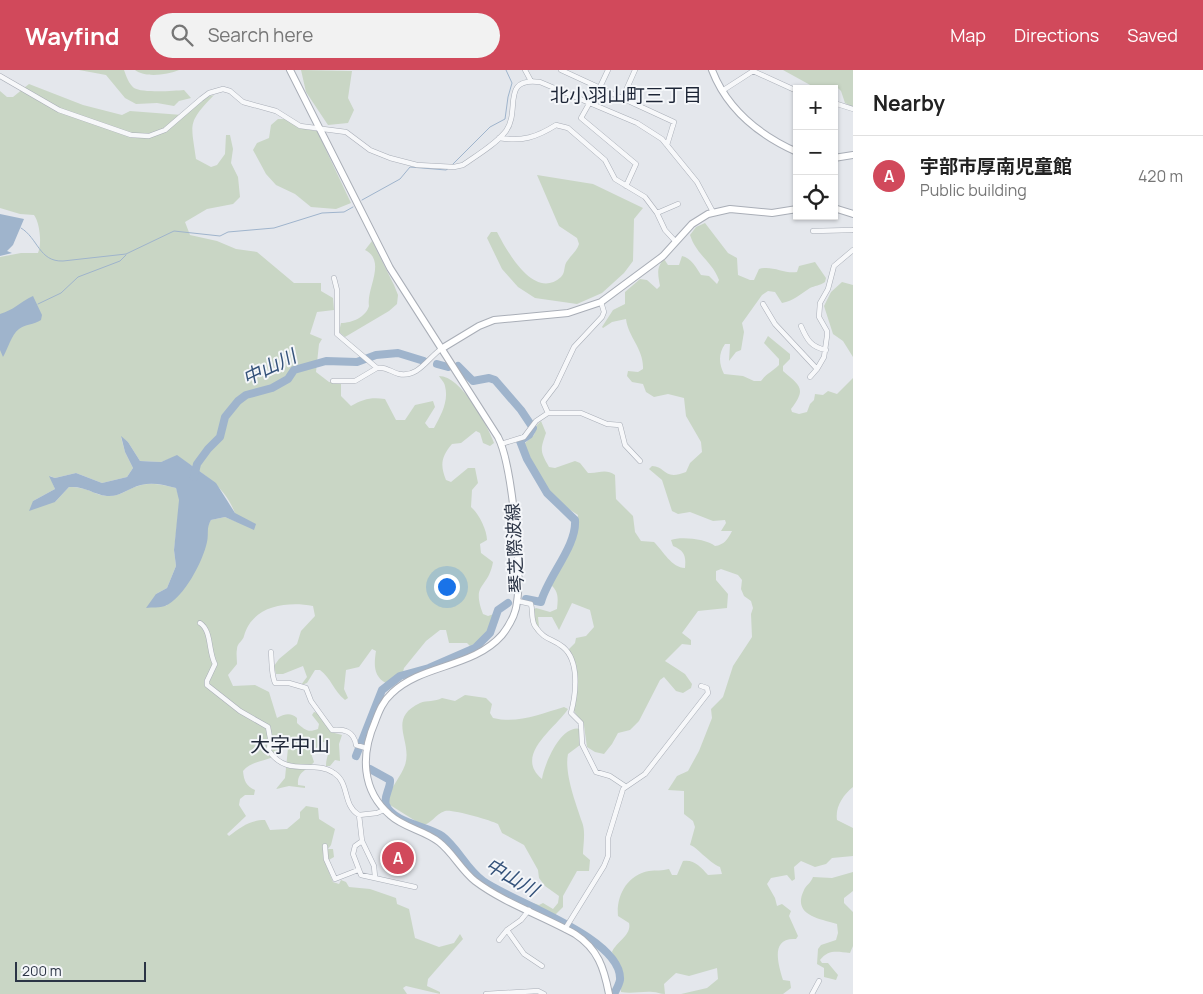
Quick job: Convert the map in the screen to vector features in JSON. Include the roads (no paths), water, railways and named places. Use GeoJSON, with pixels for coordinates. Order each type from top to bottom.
{"type":"FeatureCollection","features":[{"type":"Feature","properties":{"kind":"main road","name":"琴芝際波線"},"geometry":{"type":"LineString","coordinates":[[290,70],[390,268],[501,444],[509,477],[514,517],[518,601],[507,629],[486,649],[415,679],[391,693],[382,704],[366,748],[365,763],[368,784],[384,810],[396,820],[440,842],[471,878],[529,910],[567,926],[581,938],[596,954],[603,967],[609,994]]}},
{"type":"Feature","properties":{"kind":"main road"},"geometry":{"type":"LineString","coordinates":[[712,70],[722,91],[740,114],[755,128],[793,150]]}},
{"type":"Feature","properties":{"kind":"main road"},"geometry":{"type":"LineString","coordinates":[[838,158],[853,156]]}},
{"type":"Feature","properties":{"kind":"main road"},"geometry":{"type":"LineString","coordinates":[[441,349],[479,326],[494,320],[568,313],[601,302],[652,265],[692,224],[713,212],[730,209],[772,213],[793,210]]}},
{"type":"Feature","properties":{"kind":"main road"},"geometry":{"type":"LineString","coordinates":[[838,209],[853,214]]}},
{"type":"Feature","properties":{"kind":"street"},"geometry":{"type":"LineString","coordinates":[[525,70],[531,81]]}},
{"type":"Feature","properties":{"kind":"street"},"geometry":{"type":"LineString","coordinates":[[561,70],[674,122],[667,144]]}},
{"type":"Feature","properties":{"kind":"street"},"geometry":{"type":"LineString","coordinates":[[577,77],[580,70]]}},
{"type":"Feature","properties":{"kind":"street"},"geometry":{"type":"LineString","coordinates":[[600,87],[608,70]]}},
{"type":"Feature","properties":{"kind":"street"},"geometry":{"type":"LineString","coordinates":[[623,97],[635,70]]}},
{"type":"Feature","properties":{"kind":"street"},"geometry":{"type":"LineString","coordinates":[[744,70],[746,76]]}},
{"type":"Feature","properties":{"kind":"street"},"geometry":{"type":"LineString","coordinates":[[722,91],[753,71],[793,89]]}},
{"type":"Feature","properties":{"kind":"street"},"geometry":{"type":"LineString","coordinates":[[0,76],[69,114],[131,136],[149,136],[165,130],[209,93],[223,89],[230,91],[243,102],[276,111],[300,126],[346,132],[370,150],[390,158],[417,165],[446,167],[462,165],[500,138],[511,122],[513,95],[517,87],[531,81],[540,82],[637,123],[667,144],[696,182],[713,212]]}},
{"type":"Feature","properties":{"kind":"street"},"geometry":{"type":"LineString","coordinates":[[590,102],[581,118],[636,164],[626,186]]}},
{"type":"Feature","properties":{"kind":"street"},"geometry":{"type":"LineString","coordinates":[[838,104],[853,110]]}},
{"type":"Feature","properties":{"kind":"street"},"geometry":{"type":"LineString","coordinates":[[500,138],[510,140],[529,138],[556,125],[564,126],[600,155],[615,179],[645,197],[657,213],[665,230],[676,242]]}},
{"type":"Feature","properties":{"kind":"street"},"geometry":{"type":"LineString","coordinates":[[657,213],[678,204]]}},
{"type":"Feature","properties":{"kind":"street"},"geometry":{"type":"LineString","coordinates":[[813,231],[853,229]]}},
{"type":"Feature","properties":{"kind":"street"},"geometry":{"type":"LineString","coordinates":[[810,377],[817,369],[826,350],[827,331],[819,317],[820,303],[828,289],[834,266],[853,250]]}},
{"type":"Feature","properties":{"kind":"street"},"geometry":{"type":"LineString","coordinates":[[334,278],[338,290],[337,334],[376,368]]}},
{"type":"Feature","properties":{"kind":"street"},"geometry":{"type":"LineString","coordinates":[[548,413],[543,402],[556,385],[574,348],[602,317],[604,312],[601,302]]}},
{"type":"Feature","properties":{"kind":"street"},"geometry":{"type":"LineString","coordinates":[[763,304],[775,324],[817,369]]}},
{"type":"Feature","properties":{"kind":"street"},"geometry":{"type":"LineString","coordinates":[[802,326],[807,340],[813,345],[826,350]]}},
{"type":"Feature","properties":{"kind":"street"},"geometry":{"type":"LineString","coordinates":[[333,381],[354,381],[376,368],[382,367],[397,373],[409,374],[427,363],[441,349]]}},
{"type":"Feature","properties":{"kind":"street"},"geometry":{"type":"LineString","coordinates":[[501,444],[528,434],[536,422],[548,413],[581,413],[607,424],[620,424],[625,444],[640,461]]}},
{"type":"Feature","properties":{"kind":"street"},"geometry":{"type":"LineString","coordinates":[[518,601],[531,604],[534,625],[547,640],[560,645],[569,654],[575,678],[571,713],[581,723],[583,747],[596,772],[610,776],[625,786]]}},
{"type":"Feature","properties":{"kind":"street"},"geometry":{"type":"LineString","coordinates":[[200,623],[208,632],[209,651],[215,664],[206,680],[207,685],[240,711],[268,727],[269,751],[275,758],[292,767],[325,768],[340,777],[344,783],[345,794],[352,810],[359,815],[377,813],[384,810]]}},
{"type":"Feature","properties":{"kind":"street"},"geometry":{"type":"LineString","coordinates":[[271,652],[274,662],[272,671],[277,685],[286,683],[306,688],[311,701],[332,730],[345,730],[354,736],[356,745],[366,748]]}},
{"type":"Feature","properties":{"kind":"street"},"geometry":{"type":"LineString","coordinates":[[567,926],[604,866],[608,856],[608,838],[621,792],[625,786],[634,783],[644,774],[708,693],[707,688],[701,686]]}},
{"type":"Feature","properties":{"kind":"street"},"geometry":{"type":"LineString","coordinates":[[359,815],[362,841],[374,866],[376,877]]}},
{"type":"Feature","properties":{"kind":"street"},"geometry":{"type":"LineString","coordinates":[[362,841],[354,849],[358,870],[361,875],[415,887]]}},
{"type":"Feature","properties":{"kind":"street"},"geometry":{"type":"LineString","coordinates":[[325,846],[326,859],[335,879],[358,870]]}},
{"type":"Feature","properties":{"kind":"street"},"geometry":{"type":"LineString","coordinates":[[499,940],[529,910]]}},
{"type":"Feature","properties":{"kind":"street"},"geometry":{"type":"LineString","coordinates":[[508,930],[524,954],[542,966]]}},
{"type":"Feature","properties":{"kind":"street"},"geometry":{"type":"LineString","coordinates":[[812,994],[819,981]]}},
{"type":"Feature","properties":{"kind":"street"},"geometry":{"type":"LineString","coordinates":[[486,994],[538,992],[544,994]]}},
{"type":"Feature","properties":{"kind":"water"},"geometry":{"type":"Polygon","coordinates":[[[0,214],[24,219],[13,245],[7,251],[12,253],[0,256],[0,214]]]}},
{"type":"Feature","properties":{"kind":"water"},"geometry":{"type":"Polygon","coordinates":[[[33,296],[42,315],[41,320],[21,327],[12,338],[3,357],[0,350],[0,314],[33,296]]]}},
{"type":"Feature","properties":{"kind":"water"},"geometry":{"type":"Polygon","coordinates":[[[121,436],[128,442],[140,461],[161,462],[177,455],[216,483],[235,513],[256,524],[254,530],[225,517],[211,520],[205,550],[192,578],[172,602],[163,607],[146,608],[156,594],[167,588],[176,566],[174,550],[179,500],[176,488],[158,484],[145,484],[120,494],[107,496],[80,488],[69,487],[55,502],[29,511],[33,501],[55,489],[49,476],[55,478],[76,473],[102,483],[127,477],[133,468],[125,452],[121,436]]]}},
{"type":"Feature","properties":{"kind":"waterway"},"geometry":{"type":"LineString","coordinates":[[452,165],[490,127],[505,119],[512,83],[506,70]]}},
{"type":"Feature","properties":{"kind":"waterway"},"geometry":{"type":"LineString","coordinates":[[362,200],[400,179],[410,167],[446,170],[449,168]]}},
{"type":"Feature","properties":{"kind":"waterway"},"geometry":{"type":"LineString","coordinates":[[21,228],[27,232],[49,258],[63,261],[126,254],[174,231],[220,236],[228,232],[274,228],[322,213],[344,212],[353,207]]}},
{"type":"Feature","properties":{"kind":"waterway"},"geometry":{"type":"LineString","coordinates":[[38,304],[61,293],[78,277],[120,261],[126,255]]}},
{"type":"Feature","properties":{"kind":"waterway","name":"中山川"},"geometry":{"type":"LineString","coordinates":[[194,477],[197,464],[220,437],[225,417],[238,401],[246,395],[272,388],[288,379],[294,370],[326,361],[357,362],[376,355],[398,353],[424,361]]}},
{"type":"Feature","properties":{"kind":"waterway","name":"中山川"},"geometry":{"type":"LineString","coordinates":[[437,364],[448,367]]}},
{"type":"Feature","properties":{"kind":"waterway","name":"中山川"},"geometry":{"type":"LineString","coordinates":[[458,366],[473,381],[489,378],[495,380],[521,410],[533,428],[529,435],[520,441],[527,459],[547,493],[575,520],[572,540],[541,602],[526,599]]}},
{"type":"Feature","properties":{"kind":"waterway","name":"中山川"},"geometry":{"type":"LineString","coordinates":[[356,756],[382,690],[400,676],[429,668],[475,648],[490,633],[498,610],[508,603]]}},
{"type":"Feature","properties":{"kind":"waterway","name":"中山川"},"geometry":{"type":"LineString","coordinates":[[370,769],[390,780],[385,802],[390,811],[396,816],[442,836],[483,881],[497,890],[564,923],[586,936],[604,950],[616,965],[620,980],[614,994]]}},
{"type":"Feature","properties":{"kind":"place","name":"宇部市厚南児童館"},"geometry":{"type":"Point","coordinates":[398,858]}},
{"type":"Feature","properties":{"kind":"district","name":"北小羽山町三丁目"},"geometry":{"type":"Point","coordinates":[626,95]}},
{"type":"Feature","properties":{"kind":"district","name":"大字中山"},"geometry":{"type":"Point","coordinates":[290,744]}}]}
